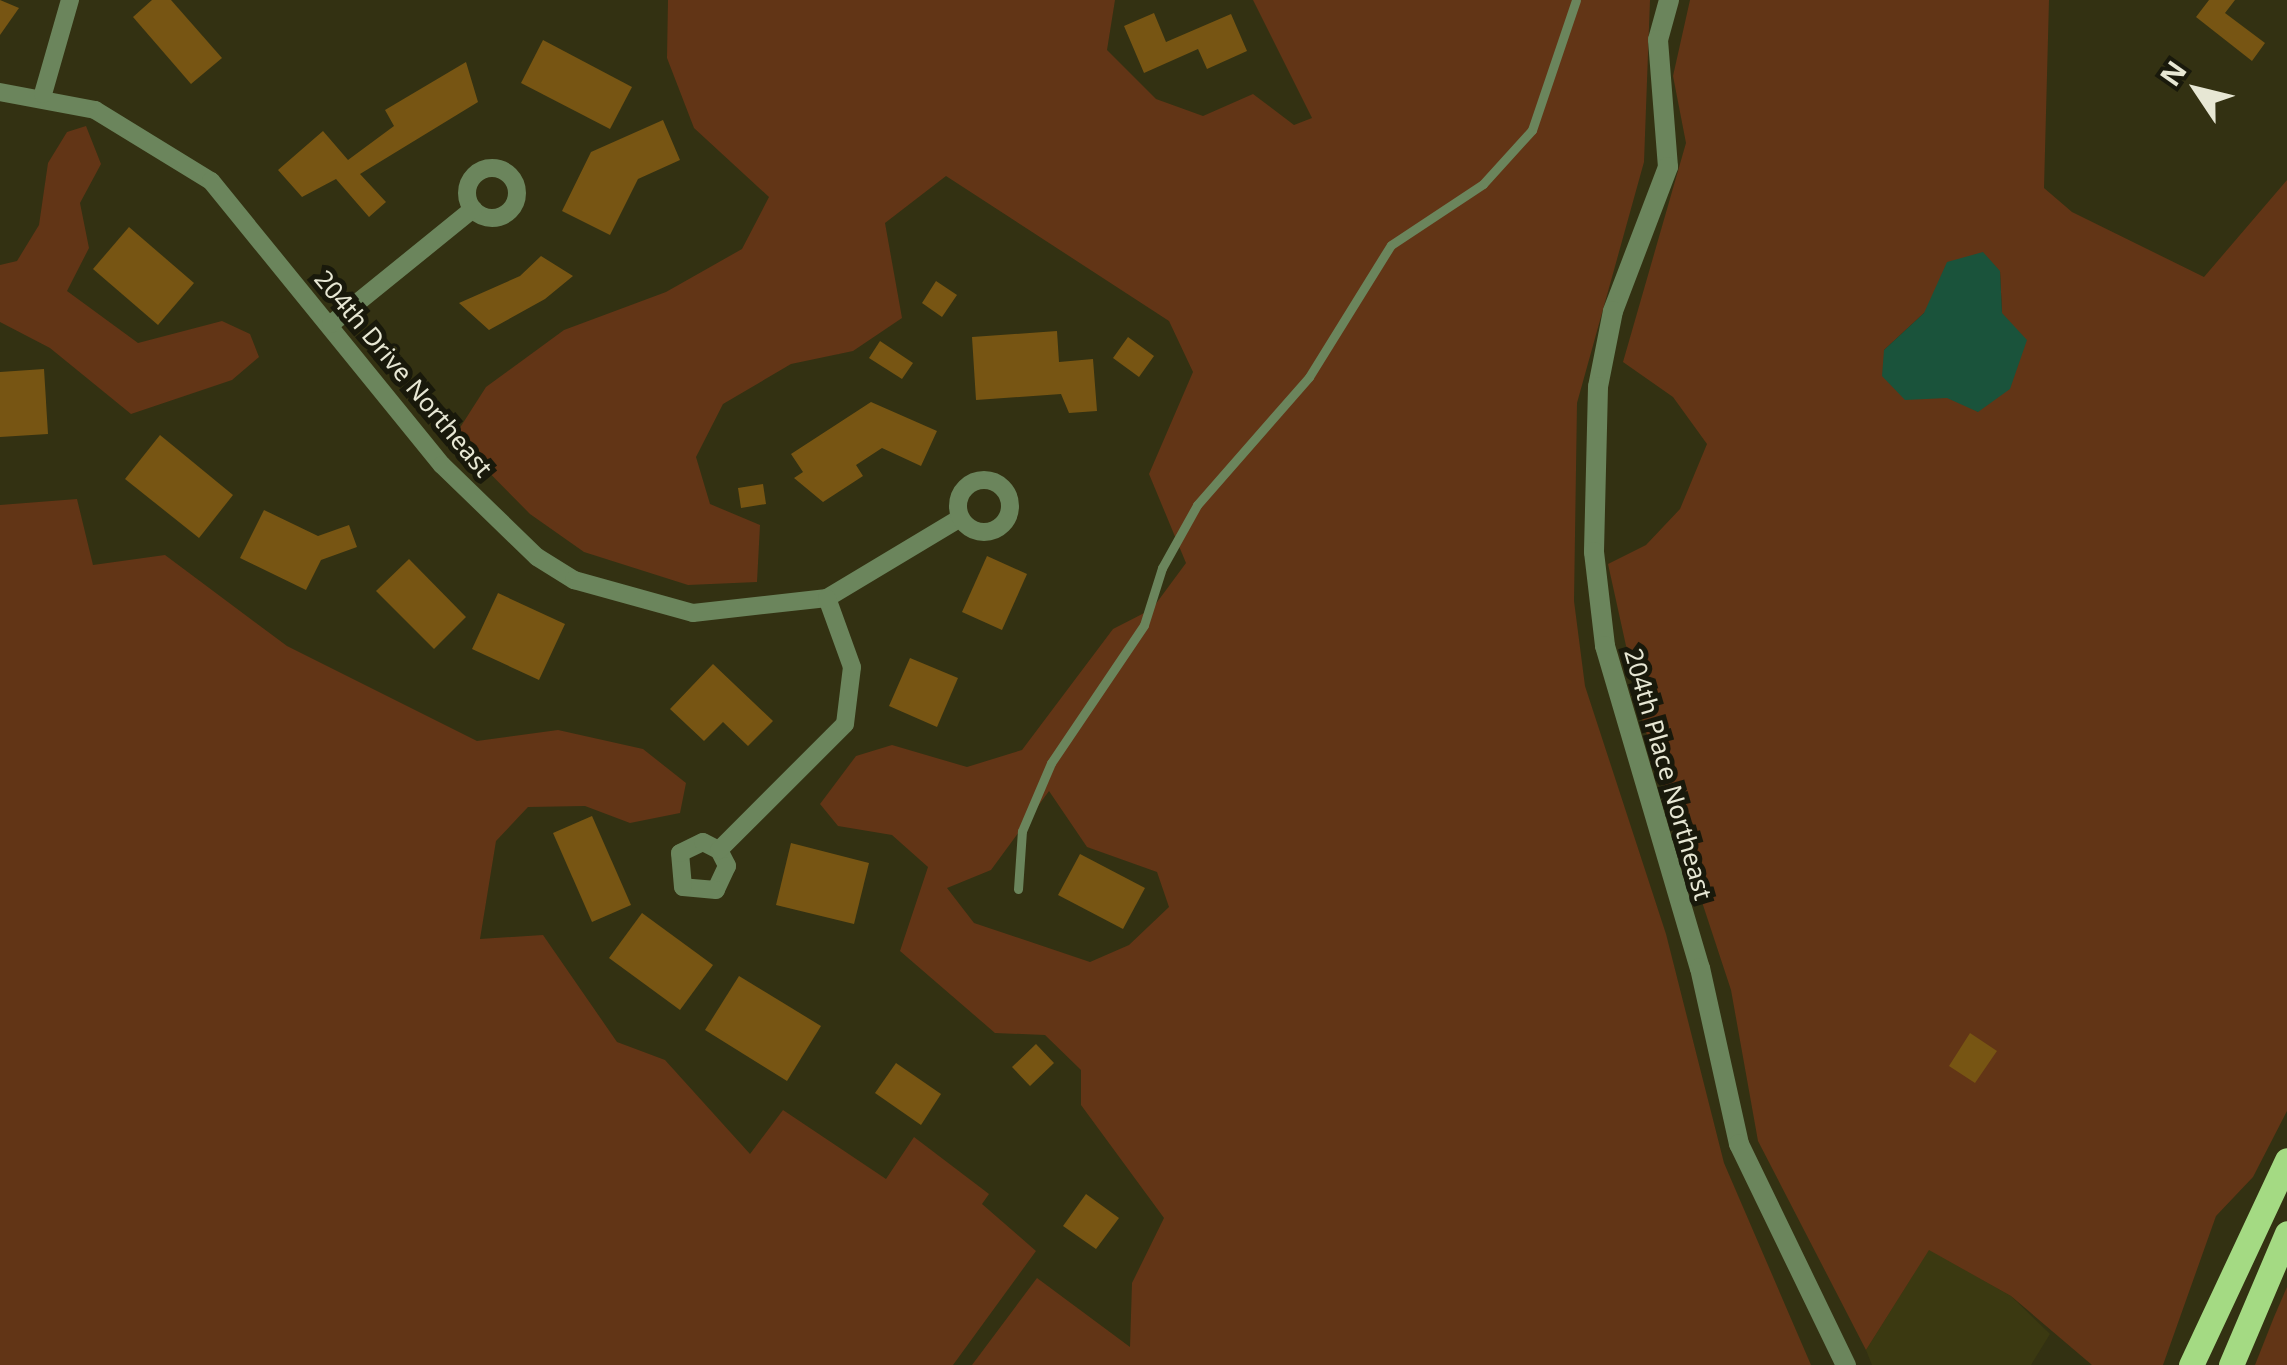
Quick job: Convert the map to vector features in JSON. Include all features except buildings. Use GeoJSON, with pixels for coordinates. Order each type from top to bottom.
{"type":"FeatureCollection","features":[{"type":"Feature","properties":{"kind":"main road"},"geometry":{"type":"LineString","coordinates":[[2191,1365],[2287,1160]]}},
{"type":"Feature","properties":{"kind":"main road"},"geometry":{"type":"LineString","coordinates":[[2231,1365],[2287,1233]]}},
{"type":"Feature","properties":{"kind":"street"},"geometry":{"type":"LineString","coordinates":[[43,94],[70,0]]}},
{"type":"Feature","properties":{"kind":"street","name":"204th Place Northeast"},"geometry":{"type":"LineString","coordinates":[[1669,0],[1658,40],[1668,167],[1613,311],[1598,388],[1594,552],[1603,627],[1626,732],[1700,968],[1738,1144],[1846,1365]]}},
{"type":"Feature","properties":{"kind":"street","name":"204th Drive Northeast"},"geometry":{"type":"LineString","coordinates":[[0,92],[43,94],[178,154],[331,324],[442,465],[536,557],[574,580],[693,612],[828,598],[960,518]]}},
{"type":"Feature","properties":{"kind":"street"},"geometry":{"type":"LineString","coordinates":[[331,324],[473,209]]}},
{"type":"Feature","properties":{"kind":"street"},"geometry":{"type":"LineString","coordinates":[[720,850],[845,724],[852,667],[828,598]]}},
{"type":"Feature","properties":{"kind":"lane"},"geometry":{"type":"LineString","coordinates":[[1018,889],[1022,831],[1052,763],[1144,625],[1162,568],[1198,505],[1308,377],[1391,246],[1482,184],[1532,130],[1576,0]]}},
{"type":"Feature","properties":{"kind":"shaded area"},"geometry":{"type":"Polygon","coordinates":[[[668,0],[1115,0],[1107,50],[1156,99],[1203,116],[1253,94],[1294,125],[1312,118],[1253,0],[1650,0],[1644,162],[1577,403],[1574,601],[1585,686],[1666,934],[1724,1163],[1811,1365],[972,1365],[1037,1278],[1130,1347],[1132,1283],[1164,1218],[1081,1105],[1081,1070],[1045,1035],[995,1033],[900,951],[928,867],[892,835],[838,826],[820,804],[856,756],[892,745],[967,767],[1022,750],[1113,629],[1152,609],[1186,563],[1149,474],[1193,372],[1169,321],[946,176],[885,223],[902,318],[853,351],[791,364],[723,404],[696,457],[710,504],[760,525],[757,582],[688,585],[584,552],[530,514],[454,437],[486,387],[564,330],[666,292],[742,249],[769,197],[694,128],[667,58],[668,0]],[[1049,791],[991,870],[947,888],[974,923],[1090,962],[1129,945],[1169,907],[1157,872],[1087,847],[1049,791]]]}},
{"type":"Feature","properties":{"kind":"shaded area"},"geometry":{"type":"Polygon","coordinates":[[[1690,0],[2049,0],[2044,188],[2072,212],[2204,277],[2287,180],[2287,1111],[2253,1177],[2216,1216],[2163,1365],[2092,1365],[2011,1296],[1929,1250],[1866,1350],[1758,1141],[1731,990],[1643,723],[1608,564],[1646,545],[1680,509],[1707,444],[1673,397],[1623,362],[1686,143],[1673,76],[1690,0]],[[2000,271],[1924,313],[1884,350],[1978,412],[2002,313],[2000,271]]]}},
{"type":"Feature","properties":{"kind":"shaded area"},"geometry":{"type":"Polygon","coordinates":[[[86,126],[101,164],[80,203],[89,248],[67,291],[138,343],[222,321],[250,334],[259,357],[232,380],[131,414],[50,348],[0,322],[0,265],[17,261],[39,225],[48,163],[67,132],[86,126]]]}},
{"type":"Feature","properties":{"kind":"shaded area"},"geometry":{"type":"Polygon","coordinates":[[[1983,252],[2000,271],[2002,313],[2027,340],[2010,389],[1978,412],[1947,398],[1905,400],[1882,376],[1884,350],[1924,313],[1947,262],[1983,252]]]}},
{"type":"Feature","properties":{"kind":"shaded area"},"geometry":{"type":"Polygon","coordinates":[[[77,499],[93,565],[165,555],[287,646],[477,741],[558,730],[643,749],[686,783],[680,813],[630,823],[585,806],[528,807],[496,841],[480,939],[543,935],[617,1042],[665,1060],[750,1154],[783,1110],[886,1179],[914,1137],[989,1194],[982,1204],[1036,1251],[953,1365],[0,1365],[0,505],[77,499]]]}},
{"type":"Feature","properties":{"kind":"shaded area"},"geometry":{"type":"Polygon","coordinates":[[[1929,1249],[2011,1296],[2050,1334],[2031,1365],[1872,1365],[1866,1350],[1929,1249]]]}},
{"type":"Feature","properties":{"kind":"shaded area"},"geometry":{"type":"Polygon","coordinates":[[[2287,1287],[2287,1365],[2255,1365],[2274,1317],[2287,1287]]]}}]}
